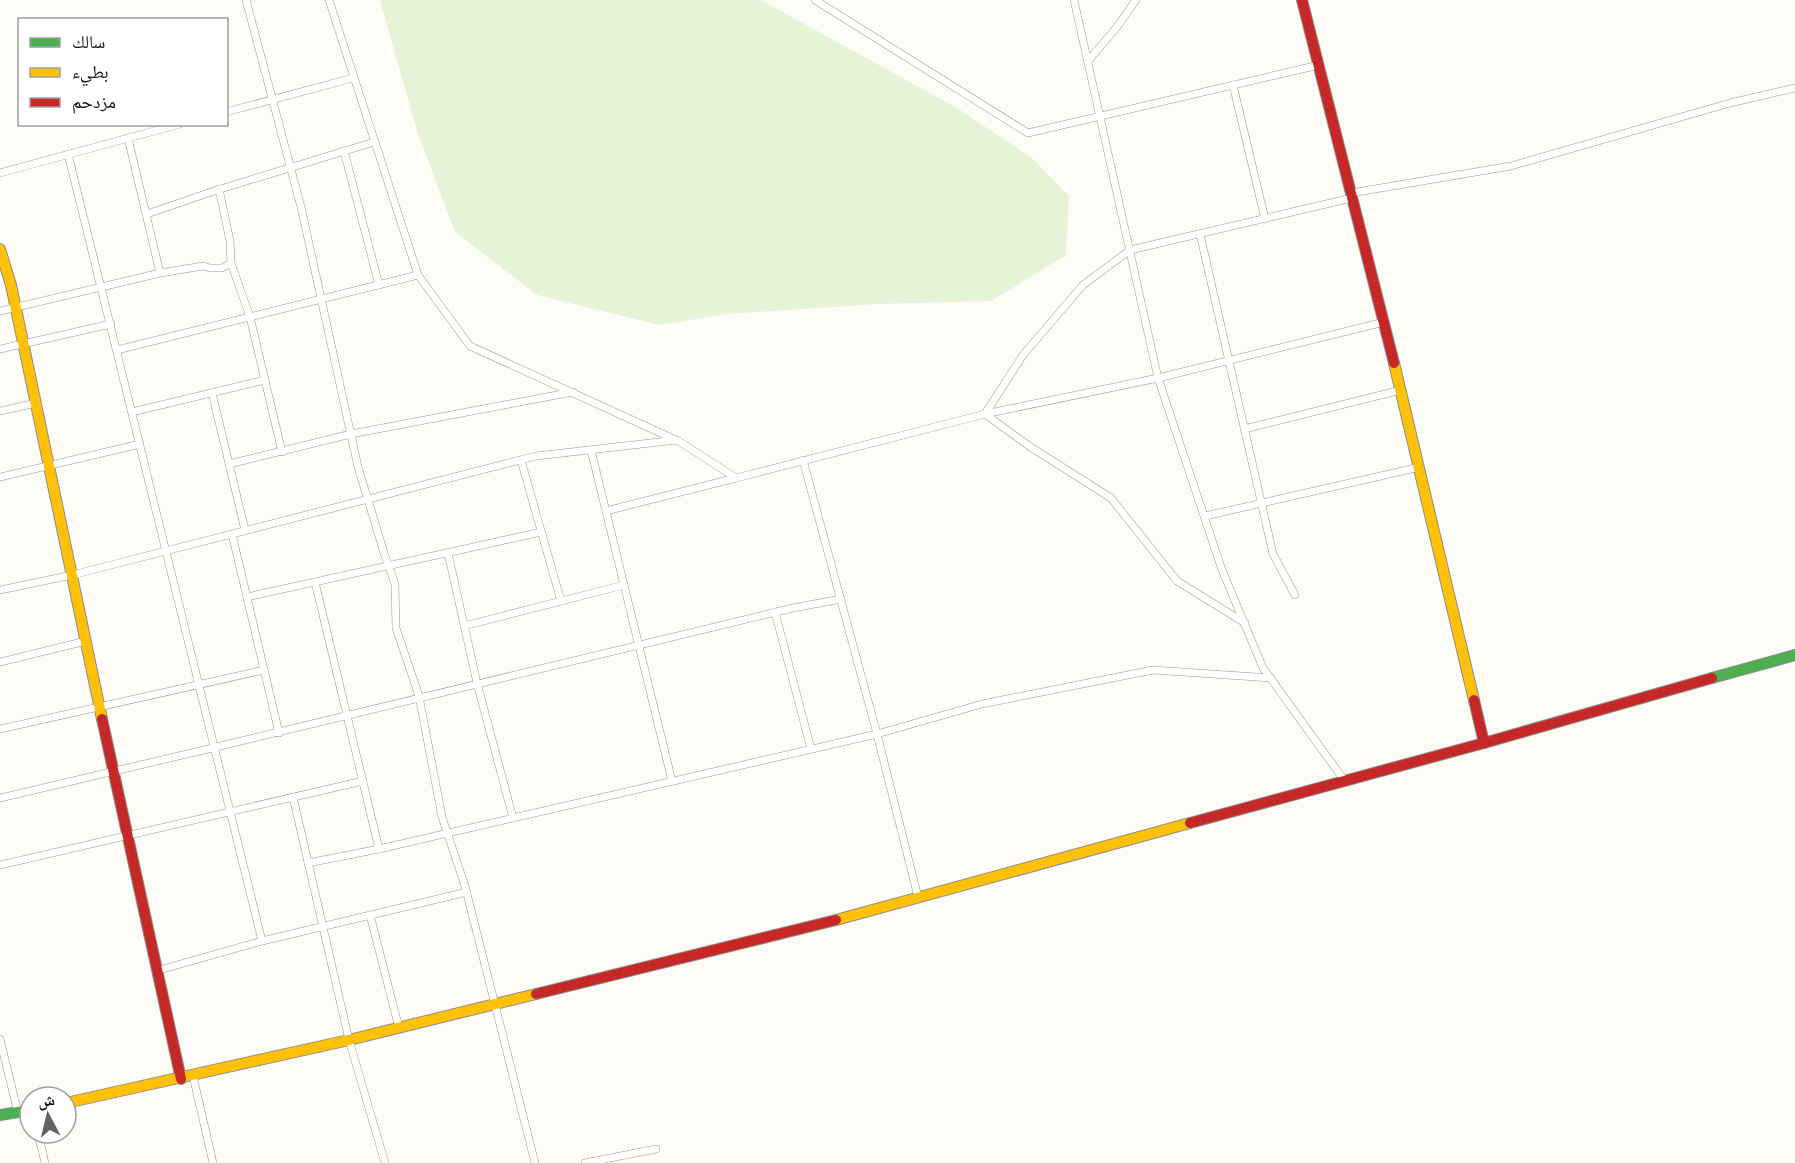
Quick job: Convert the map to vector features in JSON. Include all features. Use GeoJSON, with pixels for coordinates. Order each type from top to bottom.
{"type":"FeatureCollection","features":[{"type":"Feature","properties":{"kind":"main road"},"geometry":{"type":"LineString","coordinates":[[1302,0],[1420,467],[1484,743]]}},
{"type":"Feature","properties":{"kind":"main road"},"geometry":{"type":"LineString","coordinates":[[0,249],[36,403],[127,836],[181,1079]]}},
{"type":"Feature","properties":{"kind":"main road"},"geometry":{"type":"LineString","coordinates":[[78,1100],[349,1040],[836,920],[1795,656]]}},
{"type":"Feature","properties":{"kind":"main road"},"geometry":{"type":"LineString","coordinates":[[0,1115],[18,1113]]}},
{"type":"Feature","properties":{"kind":"street"},"geometry":{"type":"LineString","coordinates":[[246,0],[290,167],[351,434],[368,499],[396,584],[396,628],[419,696],[442,817],[467,892],[535,1163]]}},
{"type":"Feature","properties":{"kind":"street"},"geometry":{"type":"LineString","coordinates":[[328,0],[418,275],[470,346],[677,440],[736,478]]}},
{"type":"Feature","properties":{"kind":"street"},"geometry":{"type":"LineString","coordinates":[[815,0],[1028,133],[1319,65]]}},
{"type":"Feature","properties":{"kind":"street"},"geometry":{"type":"LineString","coordinates":[[1074,0],[1158,378],[1222,570],[1263,668],[1344,780]]}},
{"type":"Feature","properties":{"kind":"street"},"geometry":{"type":"LineString","coordinates":[[1088,61],[1136,0]]}},
{"type":"Feature","properties":{"kind":"street"},"geometry":{"type":"LineString","coordinates":[[228,111],[353,78]]}},
{"type":"Feature","properties":{"kind":"street"},"geometry":{"type":"LineString","coordinates":[[1233,85],[1265,219]]}},
{"type":"Feature","properties":{"kind":"street"},"geometry":{"type":"LineString","coordinates":[[985,414],[1023,355],[1083,285],[1130,250],[1352,196],[1511,165],[1730,103],[1795,88]]}},
{"type":"Feature","properties":{"kind":"street"},"geometry":{"type":"LineString","coordinates":[[0,173],[173,126]]}},
{"type":"Feature","properties":{"kind":"street"},"geometry":{"type":"LineString","coordinates":[[128,138],[160,273]]}},
{"type":"Feature","properties":{"kind":"street"},"geometry":{"type":"LineString","coordinates":[[147,214],[219,189],[374,142]]}},
{"type":"Feature","properties":{"kind":"street"},"geometry":{"type":"LineString","coordinates":[[344,151],[378,285]]}},
{"type":"Feature","properties":{"kind":"street"},"geometry":{"type":"LineString","coordinates":[[68,154],[262,941]]}},
{"type":"Feature","properties":{"kind":"street"},"geometry":{"type":"LineString","coordinates":[[219,189],[230,241],[231,262],[250,317],[282,452]]}},
{"type":"Feature","properties":{"kind":"street"},"geometry":{"type":"LineString","coordinates":[[1200,234],[1273,554],[1295,595]]}},
{"type":"Feature","properties":{"kind":"street"},"geometry":{"type":"LineString","coordinates":[[0,311],[160,273],[203,266],[222,268],[231,262]]}},
{"type":"Feature","properties":{"kind":"street"},"geometry":{"type":"LineString","coordinates":[[117,350],[418,275]]}},
{"type":"Feature","properties":{"kind":"street"},"geometry":{"type":"LineString","coordinates":[[606,511],[985,414],[1158,378],[1384,322]]}},
{"type":"Feature","properties":{"kind":"street"},"geometry":{"type":"LineString","coordinates":[[0,349],[111,324]]}},
{"type":"Feature","properties":{"kind":"street"},"geometry":{"type":"LineString","coordinates":[[132,412],[265,380]]}},
{"type":"Feature","properties":{"kind":"street"},"geometry":{"type":"LineString","coordinates":[[1244,429],[1401,390]]}},
{"type":"Feature","properties":{"kind":"street"},"geometry":{"type":"LineString","coordinates":[[229,464],[351,434],[573,392]]}},
{"type":"Feature","properties":{"kind":"street"},"geometry":{"type":"LineString","coordinates":[[213,393],[245,530]]}},
{"type":"Feature","properties":{"kind":"street"},"geometry":{"type":"LineString","coordinates":[[0,411],[36,403]]}},
{"type":"Feature","properties":{"kind":"street"},"geometry":{"type":"LineString","coordinates":[[985,414],[1029,446],[1111,498],[1177,582],[1245,623]]}},
{"type":"Feature","properties":{"kind":"street"},"geometry":{"type":"LineString","coordinates":[[0,590],[72,575],[536,456],[677,440]]}},
{"type":"Feature","properties":{"kind":"street"},"geometry":{"type":"LineString","coordinates":[[0,477],[140,444]]}},
{"type":"Feature","properties":{"kind":"street"},"geometry":{"type":"LineString","coordinates":[[591,450],[672,781]]}},
{"type":"Feature","properties":{"kind":"street"},"geometry":{"type":"LineString","coordinates":[[520,460],[561,601]]}},
{"type":"Feature","properties":{"kind":"street"},"geometry":{"type":"LineString","coordinates":[[804,460],[918,897]]}},
{"type":"Feature","properties":{"kind":"street"},"geometry":{"type":"LineString","coordinates":[[1205,516],[1420,467]]}},
{"type":"Feature","properties":{"kind":"street"},"geometry":{"type":"LineString","coordinates":[[247,597],[541,532]]}},
{"type":"Feature","properties":{"kind":"street"},"geometry":{"type":"LineString","coordinates":[[232,534],[279,733]]}},
{"type":"Feature","properties":{"kind":"street"},"geometry":{"type":"LineString","coordinates":[[448,553],[477,683],[513,818]]}},
{"type":"Feature","properties":{"kind":"street"},"geometry":{"type":"LineString","coordinates":[[315,582],[379,849]]}},
{"type":"Feature","properties":{"kind":"street"},"geometry":{"type":"LineString","coordinates":[[464,626],[624,585]]}},
{"type":"Feature","properties":{"kind":"street"},"geometry":{"type":"LineString","coordinates":[[0,798],[279,733],[419,696],[841,598]]}},
{"type":"Feature","properties":{"kind":"street"},"geometry":{"type":"LineString","coordinates":[[775,612],[812,749]]}},
{"type":"Feature","properties":{"kind":"street"},"geometry":{"type":"LineString","coordinates":[[0,662],[86,641]]}},
{"type":"Feature","properties":{"kind":"street"},"geometry":{"type":"LineString","coordinates":[[0,729],[264,670]]}},
{"type":"Feature","properties":{"kind":"street"},"geometry":{"type":"LineString","coordinates":[[308,863],[379,849],[877,734],[982,704],[1153,670],[1271,678]]}},
{"type":"Feature","properties":{"kind":"street"},"geometry":{"type":"LineString","coordinates":[[0,865],[363,781]]}},
{"type":"Feature","properties":{"kind":"street"},"geometry":{"type":"LineString","coordinates":[[294,797],[349,1040],[385,1163]]}},
{"type":"Feature","properties":{"kind":"street"},"geometry":{"type":"LineString","coordinates":[[156,971],[262,941],[467,892]]}},
{"type":"Feature","properties":{"kind":"street"},"geometry":{"type":"LineString","coordinates":[[370,915],[399,1028]]}},
{"type":"Feature","properties":{"kind":"street"},"geometry":{"type":"LineString","coordinates":[[0,1039],[18,1113]]}},
{"type":"Feature","properties":{"kind":"street"},"geometry":{"type":"LineString","coordinates":[[193,1076],[213,1163]]}},
{"type":"Feature","properties":{"kind":"street"},"geometry":{"type":"LineString","coordinates":[[41,1145],[45,1163]]}},
{"type":"Feature","properties":{"kind":"street"},"geometry":{"type":"LineString","coordinates":[[585,1163],[656,1149]]}},
{"type":"Feature","properties":{"kind":"green space"},"geometry":{"type":"Polygon","coordinates":[[[380,0],[761,0],[955,107],[1031,157],[1069,196],[1066,255],[991,301],[878,304],[727,314],[659,325],[537,295],[455,232],[418,134],[380,0]]]}},
{"type":"Feature","properties":{"kind":"traffic: fast"},"geometry":{"type":"LineString","coordinates":[[1712,678],[1795,655]]}},
{"type":"Feature","properties":{"kind":"traffic: fast"},"geometry":{"type":"LineString","coordinates":[[0,1115],[18,1112]]}},
{"type":"Feature","properties":{"kind":"traffic: slow"},"geometry":{"type":"LineString","coordinates":[[0,249],[11,285],[102,719]]}},
{"type":"Feature","properties":{"kind":"traffic: slow"},"geometry":{"type":"LineString","coordinates":[[1394,363],[1474,700]]}},
{"type":"Feature","properties":{"kind":"traffic: slow"},"geometry":{"type":"LineString","coordinates":[[836,920],[1190,823]]}},
{"type":"Feature","properties":{"kind":"traffic: slow"},"geometry":{"type":"LineString","coordinates":[[78,1100],[349,1040],[536,994]]}},
{"type":"Feature","properties":{"kind":"traffic: jam"},"geometry":{"type":"LineString","coordinates":[[1302,0],[1394,363]]}},
{"type":"Feature","properties":{"kind":"traffic: jam"},"geometry":{"type":"LineString","coordinates":[[1474,700],[1484,743],[1712,678]]}},
{"type":"Feature","properties":{"kind":"traffic: jam"},"geometry":{"type":"LineString","coordinates":[[102,719],[181,1079]]}},
{"type":"Feature","properties":{"kind":"traffic: jam"},"geometry":{"type":"LineString","coordinates":[[1190,823],[1484,743]]}},
{"type":"Feature","properties":{"kind":"traffic: jam"},"geometry":{"type":"LineString","coordinates":[[536,994],[836,920]]}}]}
